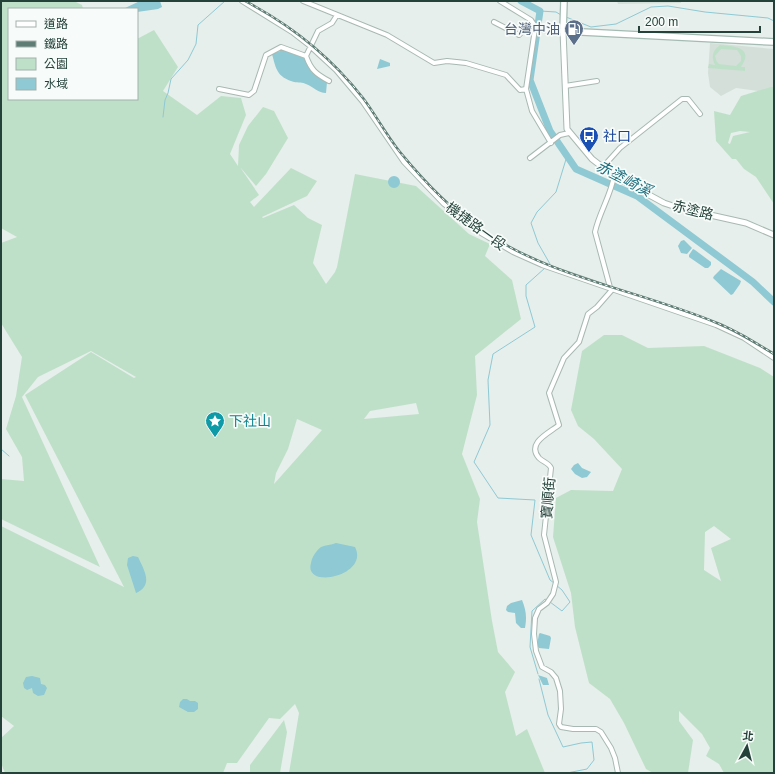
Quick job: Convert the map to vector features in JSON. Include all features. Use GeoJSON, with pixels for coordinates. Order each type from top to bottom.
{"type":"FeatureCollection","features":[{"type":"Feature","properties":{"kind":"main road"},"geometry":{"type":"LineString","coordinates":[[564,1],[563,30],[774,42]]}},
{"type":"Feature","properties":{"kind":"street","name":"機捷路一段"},"geometry":{"type":"LineString","coordinates":[[242,1],[292,32],[336,70],[363,102],[404,162],[444,204],[481,233],[513,252],[549,268],[688,314],[716,325],[744,338],[774,358]]}},
{"type":"Feature","properties":{"kind":"street"},"geometry":{"type":"LineString","coordinates":[[303,1],[387,35],[434,63],[447,61],[466,63],[506,75],[520,90],[526,88]]}},
{"type":"Feature","properties":{"kind":"street"},"geometry":{"type":"LineString","coordinates":[[500,1],[531,20],[536,29],[526,88],[532,111],[551,142]]}},
{"type":"Feature","properties":{"kind":"street"},"geometry":{"type":"LineString","coordinates":[[329,81],[318,75],[310,66],[306,56],[318,31],[332,23],[337,15]]}},
{"type":"Feature","properties":{"kind":"street"},"geometry":{"type":"LineString","coordinates":[[494,22],[519,35],[526,28],[552,31],[563,30],[567,129],[569,133],[560,135],[530,158]]}},
{"type":"Feature","properties":{"kind":"street"},"geometry":{"type":"LineString","coordinates":[[219,89],[249,95],[254,91],[266,55],[281,48],[306,56]]}},
{"type":"Feature","properties":{"kind":"street"},"geometry":{"type":"LineString","coordinates":[[565,86],[597,81]]}},
{"type":"Feature","properties":{"kind":"street"},"geometry":{"type":"LineString","coordinates":[[602,168],[620,148],[682,99],[688,99],[700,114]]}},
{"type":"Feature","properties":{"kind":"street","name":"赤塗路"},"geometry":{"type":"LineString","coordinates":[[569,133],[592,159],[614,178],[664,203],[679,208],[746,223],[774,235]]}},
{"type":"Feature","properties":{"kind":"street"},"geometry":{"type":"LineString","coordinates":[[610,289],[596,232],[597,224],[605,207],[614,178]]}},
{"type":"Feature","properties":{"kind":"street","name":"寶順街"},"geometry":{"type":"LineString","coordinates":[[610,289],[606,298],[597,308],[588,314],[579,342],[564,358],[549,393],[559,425],[539,440],[535,446],[535,452],[540,459],[551,468],[544,536],[556,582],[553,594],[547,603],[539,609],[535,618],[534,634],[536,651],[542,666],[556,678],[560,691],[559,724],[561,727],[573,729],[596,729],[600,732],[611,748],[618,773]]}},
{"type":"Feature","properties":{"kind":"shaded area"},"geometry":{"type":"Polygon","coordinates":[[[617,1],[681,1],[681,3],[618,4],[617,1]]]}},
{"type":"Feature","properties":{"kind":"shaded area"},"geometry":{"type":"Polygon","coordinates":[[[710,43],[774,49],[774,85],[766,92],[736,88],[721,96],[710,87],[708,73],[710,43]]]}},
{"type":"Feature","properties":{"kind":"green space"},"geometry":{"type":"Polygon","coordinates":[[[1,1],[74,1],[82,5],[83,8],[8,8],[8,100],[138,100],[138,38],[154,30],[178,67],[163,91],[197,115],[221,96],[241,98],[246,115],[230,154],[238,166],[239,145],[248,126],[263,107],[274,111],[288,138],[266,174],[256,186],[240,167],[259,195],[250,202],[254,207],[291,168],[317,181],[307,196],[262,217],[263,218],[294,205],[308,218],[322,225],[313,263],[326,284],[337,267],[355,174],[416,186],[469,234],[490,244],[485,256],[512,280],[521,319],[475,356],[477,395],[462,454],[480,499],[477,522],[498,652],[515,672],[505,692],[516,736],[527,729],[545,773],[289,773],[299,713],[295,704],[280,719],[269,718],[237,763],[227,763],[223,773],[5,773],[1,763],[1,738],[14,726],[1,716],[1,526],[124,587],[25,395],[91,352],[134,378],[136,377],[91,351],[38,377],[22,397],[100,567],[1,519],[1,479],[24,481],[22,457],[6,429],[16,396],[22,357],[1,323],[1,243],[17,237],[1,228],[1,1]],[[416,403],[370,411],[364,419],[419,414],[416,403]],[[297,419],[288,449],[276,473],[274,484],[322,430],[297,419]]]}},
{"type":"Feature","properties":{"kind":"green space"},"geometry":{"type":"Polygon","coordinates":[[[720,45],[736,47],[744,52],[745,60],[741,67],[745,67],[745,71],[708,68],[709,64],[715,65],[713,54],[720,45]],[[721,49],[715,56],[717,62],[719,64],[736,66],[741,61],[741,56],[737,50],[721,49]]]}},
{"type":"Feature","properties":{"kind":"green space"},"geometry":{"type":"Polygon","coordinates":[[[774,86],[774,204],[756,177],[744,169],[736,159],[732,159],[716,141],[714,111],[730,115],[741,96],[774,86]],[[740,131],[731,133],[728,143],[730,144],[733,136],[750,132],[740,131]]]}},
{"type":"Feature","properties":{"kind":"green space"},"geometry":{"type":"Polygon","coordinates":[[[604,335],[622,335],[648,348],[704,346],[760,368],[774,377],[774,773],[724,773],[719,764],[706,756],[710,748],[702,734],[679,711],[679,721],[693,740],[688,773],[653,773],[646,769],[624,723],[610,699],[589,683],[575,627],[571,593],[553,537],[556,498],[571,490],[613,491],[622,469],[594,439],[578,426],[571,410],[582,351],[604,335]],[[714,526],[705,532],[704,570],[721,581],[711,548],[731,539],[714,526]]]}},
{"type":"Feature","properties":{"kind":"green space"},"geometry":{"type":"Polygon","coordinates":[[[284,720],[287,732],[280,773],[250,773],[250,765],[284,720]]]}},
{"type":"Feature","properties":{"kind":"water"},"geometry":{"type":"Polygon","coordinates":[[[140,1],[160,1],[162,7],[138,12],[138,8],[125,8],[140,1]]]}},
{"type":"Feature","properties":{"kind":"water"},"geometry":{"type":"Polygon","coordinates":[[[283,50],[304,58],[308,67],[313,73],[327,82],[326,93],[321,92],[305,83],[288,80],[278,72],[272,54],[283,50]]]}},
{"type":"Feature","properties":{"kind":"water"},"geometry":{"type":"Polygon","coordinates":[[[380,59],[390,63],[390,66],[377,69],[380,59]]]}},
{"type":"Feature","properties":{"kind":"water"},"geometry":{"type":"Polygon","coordinates":[[[394,176],[398,178],[400,182],[398,186],[394,188],[390,186],[388,182],[390,178],[394,176]]]}},
{"type":"Feature","properties":{"kind":"water"},"geometry":{"type":"Polygon","coordinates":[[[684,240],[692,248],[687,254],[681,253],[678,246],[681,241],[684,240]]]}},
{"type":"Feature","properties":{"kind":"water"},"geometry":{"type":"Polygon","coordinates":[[[693,249],[711,262],[711,265],[708,268],[705,268],[689,257],[693,249]]]}},
{"type":"Feature","properties":{"kind":"water"},"geometry":{"type":"Polygon","coordinates":[[[721,269],[741,281],[731,295],[713,278],[721,269]]]}},
{"type":"Feature","properties":{"kind":"water"},"geometry":{"type":"Polygon","coordinates":[[[578,463],[582,468],[591,472],[587,477],[582,478],[575,474],[571,469],[578,463]]]}},
{"type":"Feature","properties":{"kind":"water"},"geometry":{"type":"Polygon","coordinates":[[[336,543],[355,547],[357,557],[353,566],[346,572],[336,576],[317,576],[311,571],[311,563],[314,554],[321,547],[336,543]]]}},
{"type":"Feature","properties":{"kind":"water"},"geometry":{"type":"Polygon","coordinates":[[[133,556],[138,557],[146,577],[145,586],[142,590],[136,593],[127,565],[128,558],[133,556]]]}},
{"type":"Feature","properties":{"kind":"water"},"geometry":{"type":"Polygon","coordinates":[[[522,600],[526,614],[525,628],[521,628],[516,623],[515,613],[508,612],[506,610],[507,606],[511,603],[522,600]]]}},
{"type":"Feature","properties":{"kind":"water"},"geometry":{"type":"Polygon","coordinates":[[[540,633],[550,636],[549,649],[539,648],[537,645],[540,633]]]}},
{"type":"Feature","properties":{"kind":"water"},"geometry":{"type":"Polygon","coordinates":[[[538,675],[547,678],[549,685],[543,685],[538,675]]]}},
{"type":"Feature","properties":{"kind":"water"},"geometry":{"type":"Polygon","coordinates":[[[32,676],[40,678],[41,684],[45,685],[47,688],[44,695],[38,696],[33,693],[32,688],[27,690],[24,688],[23,683],[26,677],[32,676]]]}},
{"type":"Feature","properties":{"kind":"water"},"geometry":{"type":"Polygon","coordinates":[[[183,699],[198,703],[198,709],[194,712],[188,712],[179,707],[180,702],[183,699]]]}},
{"type":"Feature","properties":{"kind":"waterway"},"geometry":{"type":"LineString","coordinates":[[163,117],[165,100],[171,79],[188,60],[196,44],[198,25],[225,1]]}},
{"type":"Feature","properties":{"kind":"waterway","name":"赤塗崎溪"},"geometry":{"type":"LineString","coordinates":[[521,1],[540,11],[530,80],[550,131],[576,169],[637,196],[753,282],[774,302]]}},
{"type":"Feature","properties":{"kind":"waterway"},"geometry":{"type":"LineString","coordinates":[[566,17],[591,27],[616,24],[651,7],[668,6],[705,12],[768,18],[774,21]]}},
{"type":"Feature","properties":{"kind":"waterway"},"geometry":{"type":"LineString","coordinates":[[540,11],[556,12],[561,15]]}},
{"type":"Feature","properties":{"kind":"waterway"},"geometry":{"type":"LineString","coordinates":[[548,266],[550,264],[538,243],[531,223],[537,212],[556,192],[567,156]]}},
{"type":"Feature","properties":{"kind":"waterway"},"geometry":{"type":"LineString","coordinates":[[545,268],[526,285],[526,296],[535,327],[493,354],[488,380],[490,425],[474,462],[498,498],[535,500],[531,535],[550,580],[554,583]]}},
{"type":"Feature","properties":{"kind":"waterway"},"geometry":{"type":"LineString","coordinates":[[1,449],[9,456]]}},
{"type":"Feature","properties":{"kind":"waterway"},"geometry":{"type":"LineString","coordinates":[[550,602],[562,611],[570,602],[562,590],[556,585]]}},
{"type":"Feature","properties":{"kind":"waterway"},"geometry":{"type":"LineString","coordinates":[[538,674],[530,647],[532,611],[545,599],[547,600]]}},
{"type":"Feature","properties":{"kind":"waterway"},"geometry":{"type":"LineString","coordinates":[[539,679],[548,715],[563,747],[592,742],[594,760],[587,769],[567,773]]}},
{"type":"Feature","properties":{"kind":"railway"},"geometry":{"type":"LineString","coordinates":[[245,1],[262,10],[294,31],[338,69],[363,98],[395,145],[418,173],[447,203],[480,229],[507,246],[536,260],[565,272],[687,311],[739,333],[774,354]]}},
{"type":"Feature","properties":{"kind":"place","name":"台灣中油"},"geometry":{"type":"Point","coordinates":[574,46]}},
{"type":"Feature","properties":{"kind":"place","name":"社口"},"geometry":{"type":"Point","coordinates":[589,153]}},
{"type":"Feature","properties":{"kind":"place","name":"下社山"},"geometry":{"type":"Point","coordinates":[215,438]}}]}
